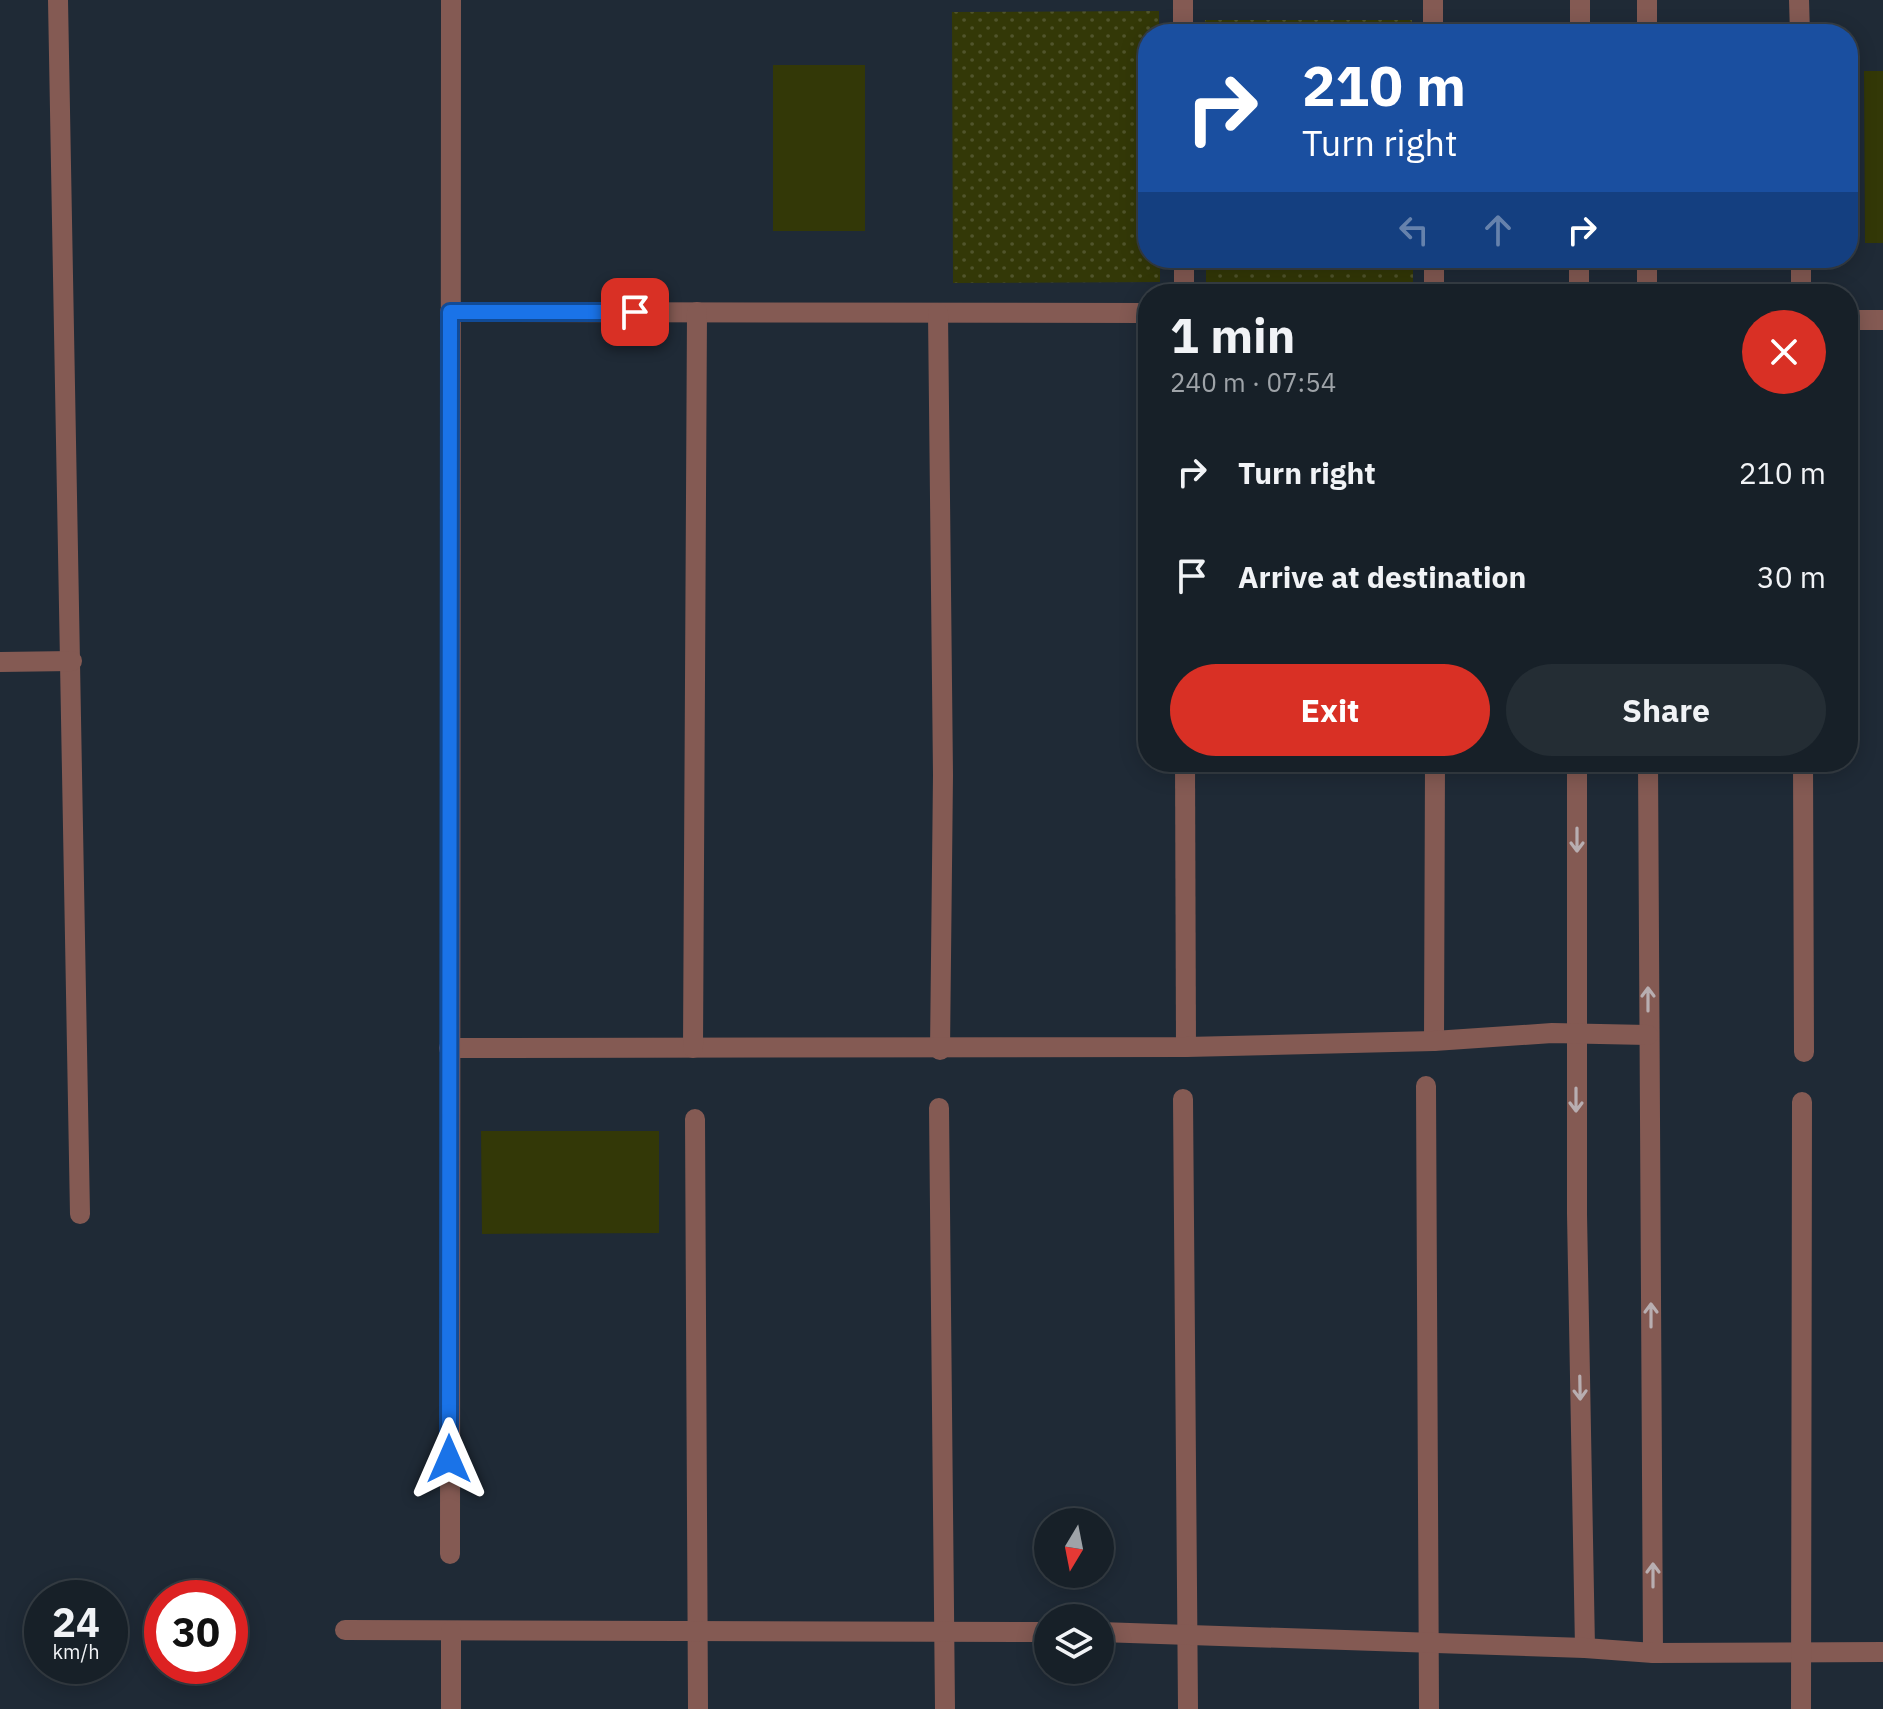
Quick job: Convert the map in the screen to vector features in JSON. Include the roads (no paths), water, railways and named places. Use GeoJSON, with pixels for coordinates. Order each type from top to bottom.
{"type":"FeatureCollection","features":[{"type":"Feature","properties":{"kind":"street"},"geometry":{"type":"LineString","coordinates":[[58,0],[80,1214]]}},
{"type":"Feature","properties":{"kind":"street"},"geometry":{"type":"LineString","coordinates":[[450,1554],[451,0]]}},
{"type":"Feature","properties":{"kind":"street"},"geometry":{"type":"LineString","coordinates":[[1183,0],[1183,24]]}},
{"type":"Feature","properties":{"kind":"street"},"geometry":{"type":"LineString","coordinates":[[1433,0],[1433,24]]}},
{"type":"Feature","properties":{"kind":"street"},"geometry":{"type":"LineString","coordinates":[[1580,0],[1580,24]]}},
{"type":"Feature","properties":{"kind":"street"},"geometry":{"type":"LineString","coordinates":[[1647,0],[1647,24]]}},
{"type":"Feature","properties":{"kind":"street"},"geometry":{"type":"LineString","coordinates":[[1799,0],[1800,24]]}},
{"type":"Feature","properties":{"kind":"street"},"geometry":{"type":"LineString","coordinates":[[450,312],[1138,313]]}},
{"type":"Feature","properties":{"kind":"street"},"geometry":{"type":"LineString","coordinates":[[693,1048],[697,312]]}},
{"type":"Feature","properties":{"kind":"street"},"geometry":{"type":"LineString","coordinates":[[938,313],[943,775],[940,1050]]}},
{"type":"Feature","properties":{"kind":"street"},"geometry":{"type":"LineString","coordinates":[[1858,320],[1883,320]]}},
{"type":"Feature","properties":{"kind":"street"},"geometry":{"type":"LineString","coordinates":[[0,662],[72,661]]}},
{"type":"Feature","properties":{"kind":"street"},"geometry":{"type":"LineString","coordinates":[[1185,772],[1186,1047]]}},
{"type":"Feature","properties":{"kind":"street"},"geometry":{"type":"LineString","coordinates":[[1434,1041],[1435,772]]}},
{"type":"Feature","properties":{"kind":"street"},"geometry":{"type":"LineString","coordinates":[[1577,772],[1576,1034],[1585,1648]]}},
{"type":"Feature","properties":{"kind":"street"},"geometry":{"type":"LineString","coordinates":[[1648,772],[1653,1653]]}},
{"type":"Feature","properties":{"kind":"street"},"geometry":{"type":"LineString","coordinates":[[1803,772],[1804,1052]]}},
{"type":"Feature","properties":{"kind":"street"},"geometry":{"type":"LineString","coordinates":[[449,1048],[940,1050],[1434,1041],[1576,1034],[1648,1035]]}},
{"type":"Feature","properties":{"kind":"street"},"geometry":{"type":"LineString","coordinates":[[1426,1086],[1429,1709]]}},
{"type":"Feature","properties":{"kind":"street"},"geometry":{"type":"LineString","coordinates":[[1183,1099],[1188,1709]]}},
{"type":"Feature","properties":{"kind":"street"},"geometry":{"type":"LineString","coordinates":[[1801,1709],[1802,1102]]}},
{"type":"Feature","properties":{"kind":"street"},"geometry":{"type":"LineString","coordinates":[[939,1108],[945,1709]]}},
{"type":"Feature","properties":{"kind":"street"},"geometry":{"type":"LineString","coordinates":[[695,1119],[698,1709]]}},
{"type":"Feature","properties":{"kind":"street"},"geometry":{"type":"LineString","coordinates":[[345,1630],[1034,1632]]}},
{"type":"Feature","properties":{"kind":"street"},"geometry":{"type":"LineString","coordinates":[[451,1631],[451,1709]]}},
{"type":"Feature","properties":{"kind":"street"},"geometry":{"type":"LineString","coordinates":[[1114,1632],[1585,1648],[1653,1653],[1883,1652]]}}]}
